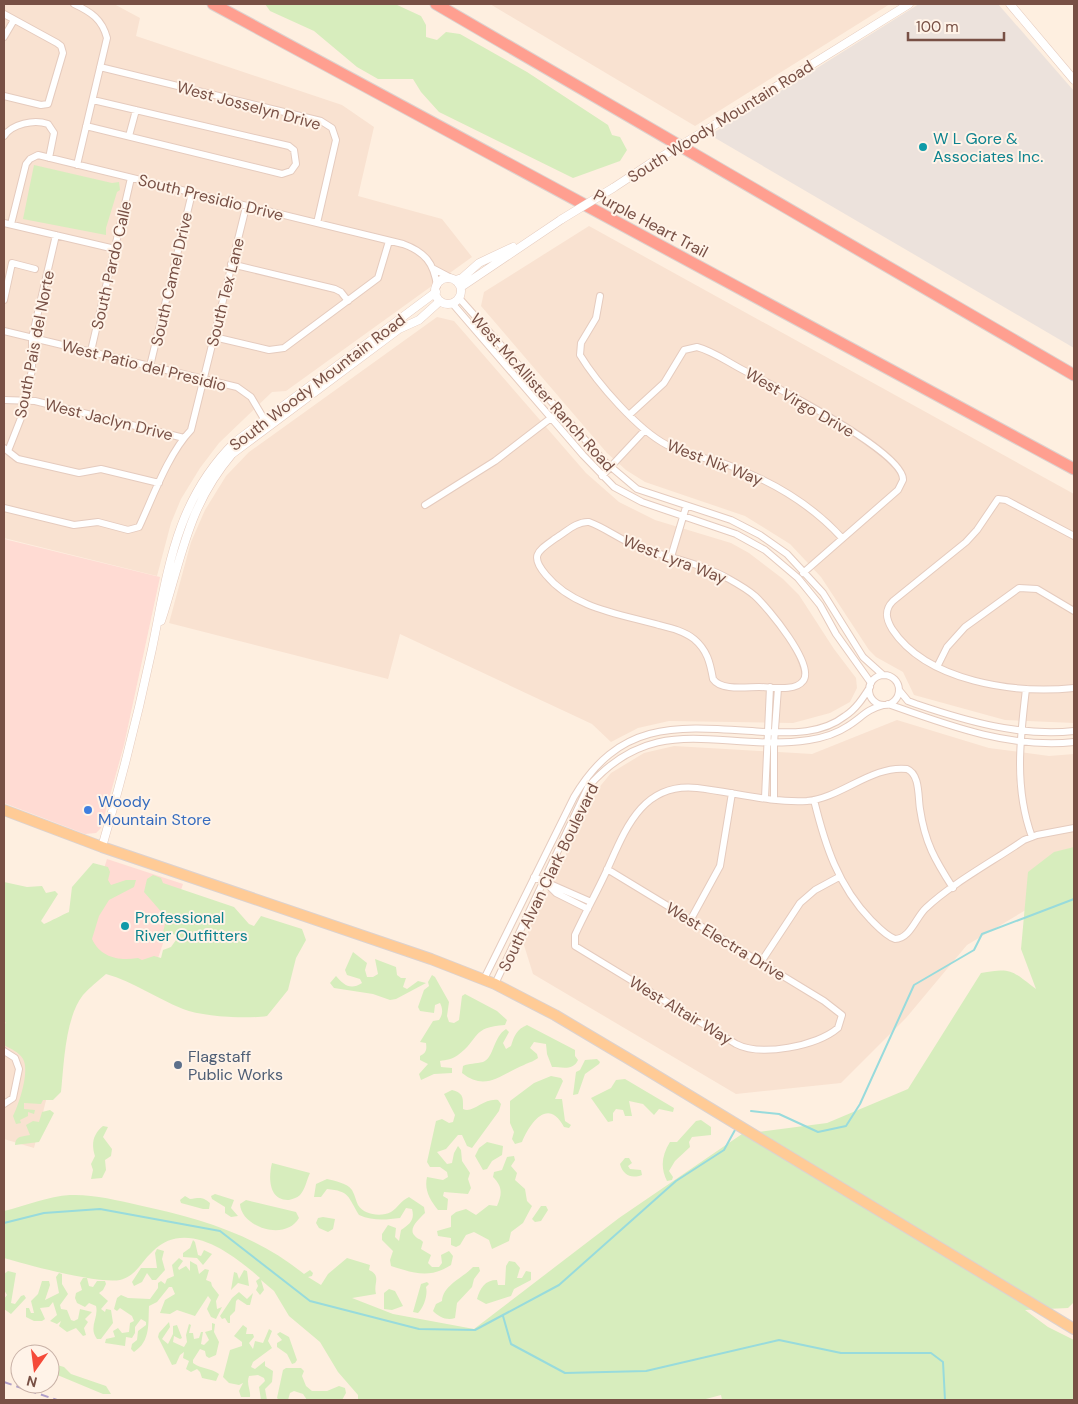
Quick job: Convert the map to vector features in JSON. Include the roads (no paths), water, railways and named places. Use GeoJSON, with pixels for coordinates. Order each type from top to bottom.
{"type":"FeatureCollection","features":[{"type":"Feature","properties":{"kind":"highway","name":"Purple Heart Trail"},"geometry":{"type":"LineString","coordinates":[[213,4],[1074,469]]}},
{"type":"Feature","properties":{"kind":"highway"},"geometry":{"type":"LineString","coordinates":[[436,4],[1074,375]]}},
{"type":"Feature","properties":{"kind":"main road"},"geometry":{"type":"LineString","coordinates":[[4,810],[102,847],[431,958],[495,984],[555,1015],[639,1065],[1074,1329]]}},
{"type":"Feature","properties":{"kind":"street"},"geometry":{"type":"LineString","coordinates":[[74,4],[90,12],[104,25],[106,38],[78,165]]}},
{"type":"Feature","properties":{"kind":"street","name":"South Woody Mountain Road"},"geometry":{"type":"LineString","coordinates":[[266,422],[436,289],[442,280],[456,282],[613,188],[909,4]]}},
{"type":"Feature","properties":{"kind":"street"},"geometry":{"type":"LineString","coordinates":[[1010,4],[1074,80]]}},
{"type":"Feature","properties":{"kind":"street"},"geometry":{"type":"LineString","coordinates":[[4,14],[62,46],[63,53],[48,104],[41,105],[4,96]]}},
{"type":"Feature","properties":{"kind":"street"},"geometry":{"type":"LineString","coordinates":[[4,37],[14,20]]}},
{"type":"Feature","properties":{"kind":"street","name":"West Josselyn Drive"},"geometry":{"type":"LineString","coordinates":[[100,67],[321,121],[332,128],[336,140],[317,223]]}},
{"type":"Feature","properties":{"kind":"street"},"geometry":{"type":"LineString","coordinates":[[86,126],[282,174],[288,173],[296,164],[294,150],[289,146],[93,100]]}},
{"type":"Feature","properties":{"kind":"street"},"geometry":{"type":"LineString","coordinates":[[129,136],[136,110]]}},
{"type":"Feature","properties":{"kind":"street"},"geometry":{"type":"LineString","coordinates":[[4,136],[8,131],[30,122],[48,124],[54,133],[49,158]]}},
{"type":"Feature","properties":{"kind":"street","name":"South Presidio Drive"},"geometry":{"type":"LineString","coordinates":[[7,224],[26,164],[30,159],[38,155],[389,241],[419,252],[434,269],[456,282]]}},
{"type":"Feature","properties":{"kind":"street","name":"South Pardo Calle"},"geometry":{"type":"LineString","coordinates":[[91,351],[131,178]]}},
{"type":"Feature","properties":{"kind":"street","name":"South Camel Drive"},"geometry":{"type":"LineString","coordinates":[[150,366],[192,193]]}},
{"type":"Feature","properties":{"kind":"street","name":"South Tex Lane"},"geometry":{"type":"LineString","coordinates":[[4,508],[74,525],[98,522],[128,530],[134,530],[139,527],[159,483],[184,438],[191,430],[246,206]]}},
{"type":"Feature","properties":{"kind":"street"},"geometry":{"type":"LineString","coordinates":[[7,224],[115,249]]}},
{"type":"Feature","properties":{"kind":"street","name":"South Pais del Norte"},"geometry":{"type":"LineString","coordinates":[[6,450],[16,433],[32,370],[32,338],[56,235]]}},
{"type":"Feature","properties":{"kind":"street"},"geometry":{"type":"LineString","coordinates":[[214,337],[269,350],[284,348],[378,278],[389,241]]}},
{"type":"Feature","properties":{"kind":"street"},"geometry":{"type":"LineString","coordinates":[[4,261],[35,269]]}},
{"type":"Feature","properties":{"kind":"street"},"geometry":{"type":"LineString","coordinates":[[4,300],[12,263]]}},
{"type":"Feature","properties":{"kind":"street"},"geometry":{"type":"LineString","coordinates":[[231,264],[341,292],[348,301]]}},
{"type":"Feature","properties":{"kind":"street"},"geometry":{"type":"LineString","coordinates":[[434,269],[436,289],[440,301],[456,300],[456,282]]}},
{"type":"Feature","properties":{"kind":"street","name":"West Nix Way"},"geometry":{"type":"LineString","coordinates":[[600,296],[598,312],[580,344],[580,355],[630,415],[645,430],[673,448],[742,470],[776,486],[818,514],[842,538]]}},
{"type":"Feature","properties":{"kind":"street","name":"West McAllister Ranch Road"},"geometry":{"type":"LineString","coordinates":[[456,300],[610,467],[638,489],[716,515],[752,530],[787,554],[805,571],[823,593],[863,657],[883,675]]}},
{"type":"Feature","properties":{"kind":"street","name":"West McAllister Ranch Road"},"geometry":{"type":"LineString","coordinates":[[456,300],[551,418],[602,476],[614,487],[642,502],[736,534],[765,550],[798,578],[820,606],[870,685]]}},
{"type":"Feature","properties":{"kind":"street","name":"South Woody Mountain Road"},"geometry":{"type":"LineString","coordinates":[[102,847],[126,758],[177,534],[194,494],[221,455],[399,329],[419,320],[440,301]]}},
{"type":"Feature","properties":{"kind":"street","name":"West Patio del Presidio"},"geometry":{"type":"LineString","coordinates":[[4,331],[237,387],[246,392],[266,422]]}},
{"type":"Feature","properties":{"kind":"street","name":"West Virgo Drive"},"geometry":{"type":"LineString","coordinates":[[630,415],[668,378],[684,350],[697,346],[834,419],[874,447],[902,472],[904,476],[898,490],[798,578]]}},
{"type":"Feature","properties":{"kind":"street","name":"West Jaclyn Drive"},"geometry":{"type":"LineString","coordinates":[[4,400],[25,399],[184,438]]}},
{"type":"Feature","properties":{"kind":"street"},"geometry":{"type":"LineString","coordinates":[[425,505],[494,461],[560,411]]}},
{"type":"Feature","properties":{"kind":"street"},"geometry":{"type":"LineString","coordinates":[[602,476],[645,430]]}},
{"type":"Feature","properties":{"kind":"street"},"geometry":{"type":"LineString","coordinates":[[6,450],[18,459],[79,473],[101,469],[159,483]]}},
{"type":"Feature","properties":{"kind":"street"},"geometry":{"type":"LineString","coordinates":[[1074,536],[1001,498],[994,501],[977,530],[966,542],[893,601],[888,609],[889,623],[901,641],[918,657],[937,668],[994,684],[1026,689],[1074,688]]}},
{"type":"Feature","properties":{"kind":"street"},"geometry":{"type":"LineString","coordinates":[[671,557],[686,506]]}},
{"type":"Feature","properties":{"kind":"street","name":"West Lyra Way"},"geometry":{"type":"LineString","coordinates":[[770,687],[725,686],[715,682],[708,657],[694,639],[676,630],[596,607],[568,595],[550,580],[539,567],[536,556],[542,548],[580,523],[586,522],[636,546],[715,572],[754,596],[775,618],[789,637],[804,667],[804,679],[795,686],[778,688]]}},
{"type":"Feature","properties":{"kind":"street"},"geometry":{"type":"LineString","coordinates":[[937,668],[947,647],[965,627],[1019,588],[1037,589],[1074,611]]}},
{"type":"Feature","properties":{"kind":"street"},"geometry":{"type":"LineString","coordinates":[[1074,731],[1021,731],[923,707],[908,701],[899,690],[896,681],[883,675],[870,685],[874,701],[975,732],[1020,742],[1042,744],[1074,742]]}},
{"type":"Feature","properties":{"kind":"street","name":"South Alvan Clark Boulevard"},"geometry":{"type":"LineString","coordinates":[[484,979],[584,779],[606,756],[623,744],[650,732],[678,727],[791,734],[814,730],[837,722],[856,707],[870,685]]}},
{"type":"Feature","properties":{"kind":"street"},"geometry":{"type":"LineString","coordinates":[[765,798],[771,732],[778,688],[770,687],[771,732]]}},
{"type":"Feature","properties":{"kind":"street"},"geometry":{"type":"LineString","coordinates":[[1026,689],[1019,761],[1022,798],[1032,837]]}},
{"type":"Feature","properties":{"kind":"street"},"geometry":{"type":"LineString","coordinates":[[885,705],[896,699],[899,690]]}},
{"type":"Feature","properties":{"kind":"street","name":"South Alvan Clark Boulevard"},"geometry":{"type":"LineString","coordinates":[[495,984],[545,883],[588,787],[604,769],[633,750],[660,740],[682,738],[770,743],[809,740],[838,732],[870,708],[885,705]]}},
{"type":"Feature","properties":{"kind":"street"},"geometry":{"type":"LineString","coordinates":[[770,743],[774,799]]}},
{"type":"Feature","properties":{"kind":"street"},"geometry":{"type":"LineString","coordinates":[[534,877],[559,887],[589,905],[629,821],[644,805],[655,797],[688,788],[774,799],[814,800],[884,773],[905,768],[912,772],[916,780],[927,843],[936,862],[953,888]]}},
{"type":"Feature","properties":{"kind":"street"},"geometry":{"type":"LineString","coordinates":[[691,919],[720,866],[732,793]]}},
{"type":"Feature","properties":{"kind":"street"},"geometry":{"type":"LineString","coordinates":[[814,800],[826,848],[839,877],[870,919],[889,937],[899,939],[905,936],[927,906],[1032,837],[1074,828]]}},
{"type":"Feature","properties":{"kind":"street","name":"West Electra Drive"},"geometry":{"type":"LineString","coordinates":[[607,869],[824,1001],[842,1016]]}},
{"type":"Feature","properties":{"kind":"street"},"geometry":{"type":"LineString","coordinates":[[761,962],[800,902],[815,890],[839,877]]}},
{"type":"Feature","properties":{"kind":"street","name":"West Altair Way"},"geometry":{"type":"LineString","coordinates":[[589,905],[575,935],[574,943],[580,950],[742,1047],[768,1049],[816,1042],[838,1028],[842,1016]]}},
{"type":"Feature","properties":{"kind":"street"},"geometry":{"type":"LineString","coordinates":[[4,1051],[15,1058],[19,1069],[13,1098],[4,1104]]}},
{"type":"Feature","properties":{"kind":"waterway"},"geometry":{"type":"LineString","coordinates":[[751,1111],[779,1114],[818,1132],[846,1126],[860,1104],[914,985],[974,950],[982,934],[1074,899]]}},
{"type":"Feature","properties":{"kind":"waterway"},"geometry":{"type":"LineString","coordinates":[[4,1223],[44,1213],[100,1209],[220,1231],[310,1301],[419,1329],[475,1330],[559,1285],[676,1181],[724,1150],[735,1130]]}},
{"type":"Feature","properties":{"kind":"waterway"},"geometry":{"type":"LineString","coordinates":[[503,1316],[511,1344],[565,1373],[646,1371],[779,1340],[841,1353],[931,1353],[943,1362],[945,1400]]}},
{"type":"Feature","properties":{"kind":"railway"},"geometry":{"type":"LineString","coordinates":[[4,1382],[57,1400]]}},
{"type":"Feature","properties":{"kind":"place","name":"W L Gore & Associates Inc."},"geometry":{"type":"Point","coordinates":[923,147]}},
{"type":"Feature","properties":{"kind":"place","name":"Woody Mountain Store"},"geometry":{"type":"Point","coordinates":[88,810]}},
{"type":"Feature","properties":{"kind":"place","name":"Professional River Outfitters"},"geometry":{"type":"Point","coordinates":[125,926]}},
{"type":"Feature","properties":{"kind":"place","name":"Flagstaff Public Works"},"geometry":{"type":"Point","coordinates":[178,1065]}}]}
